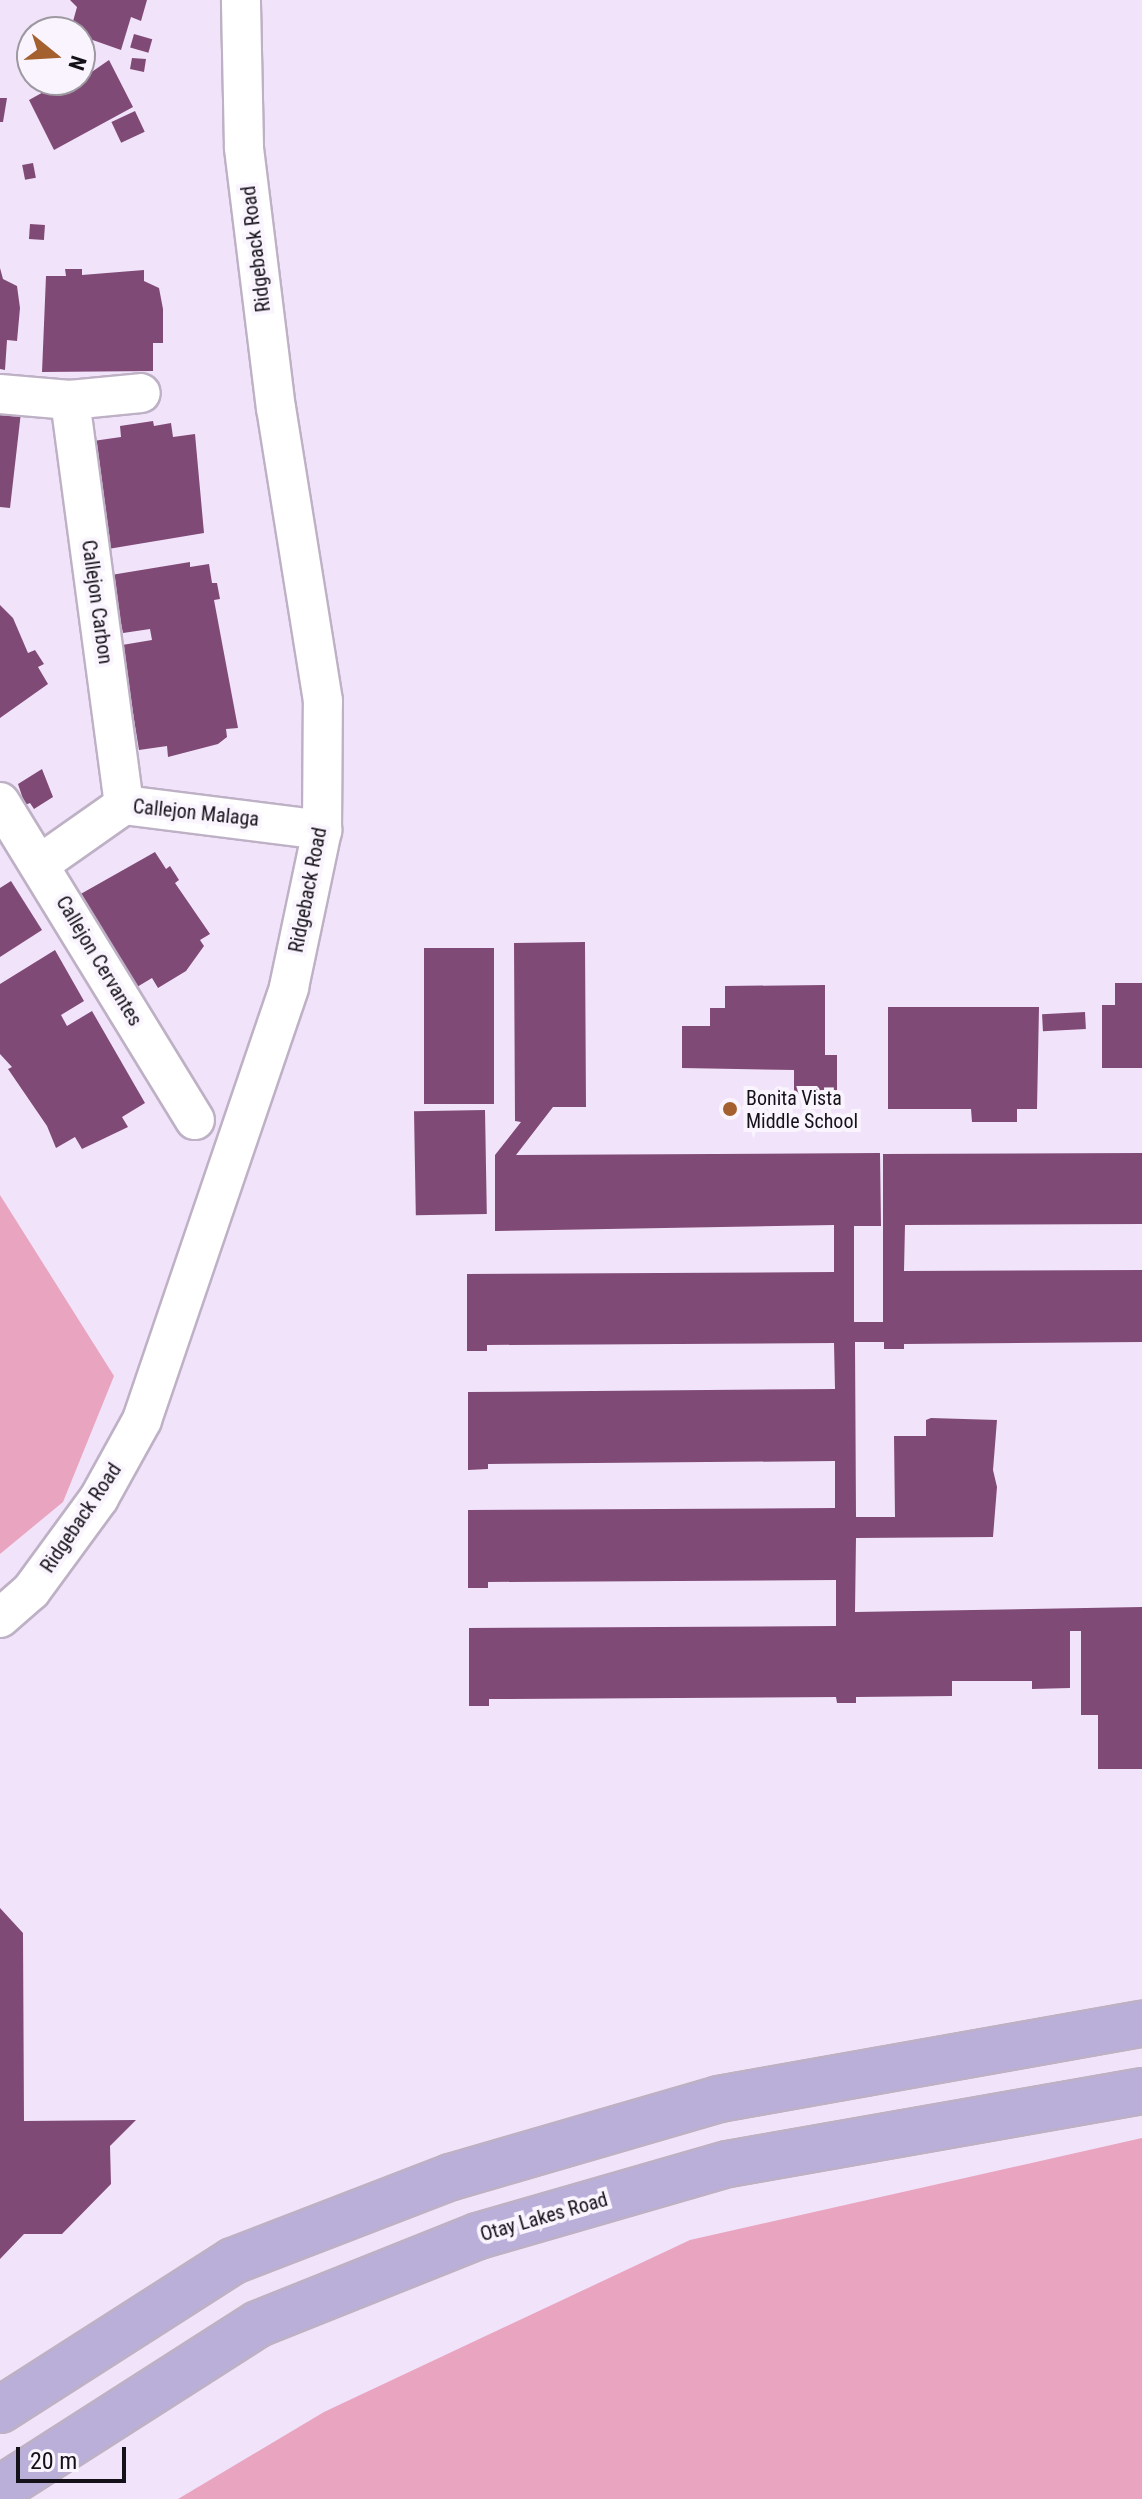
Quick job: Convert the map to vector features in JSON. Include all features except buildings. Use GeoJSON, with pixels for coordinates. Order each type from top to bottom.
{"type":"FeatureCollection","features":[{"type":"Feature","properties":{"kind":"main road"},"geometry":{"type":"LineString","coordinates":[[0,2410],[233,2261],[451,2177],[719,2099],[1142,2024]]}},
{"type":"Feature","properties":{"kind":"main road","name":"Otay Lakes Road"},"geometry":{"type":"LineString","coordinates":[[0,2489],[258,2324],[478,2236],[728,2164],[1142,2091]]}},
{"type":"Feature","properties":{"kind":"street","name":"Ridgeback Road"},"geometry":{"type":"LineString","coordinates":[[0,1618],[31,1591],[99,1498],[142,1420],[289,987],[322,830],[323,701],[276,409],[244,147],[241,0]]}},
{"type":"Feature","properties":{"kind":"street"},"geometry":{"type":"LineString","coordinates":[[0,394],[70,400],[141,393]]}},
{"type":"Feature","properties":{"kind":"street","name":"Callejon Carbon"},"geometry":{"type":"LineString","coordinates":[[70,400],[124,805]]}},
{"type":"Feature","properties":{"kind":"street","name":"Callejon Cervantes"},"geometry":{"type":"LineString","coordinates":[[0,802],[195,1120]]}},
{"type":"Feature","properties":{"kind":"street","name":"Callejon Malaga"},"geometry":{"type":"LineString","coordinates":[[40,864],[124,805],[322,830]]}},
{"type":"Feature","properties":{"kind":"shaded area"},"geometry":{"type":"Polygon","coordinates":[[[0,1195],[114,1376],[63,1502],[0,1554],[0,1195]]]}},
{"type":"Feature","properties":{"kind":"shaded area"},"geometry":{"type":"Polygon","coordinates":[[[1142,2138],[1142,2499],[178,2499],[324,2412],[690,2240],[1142,2138]]]}},
{"type":"Feature","properties":{"kind":"place","name":"Bonita Vista Middle School"},"geometry":{"type":"Point","coordinates":[730,1109]}}]}
